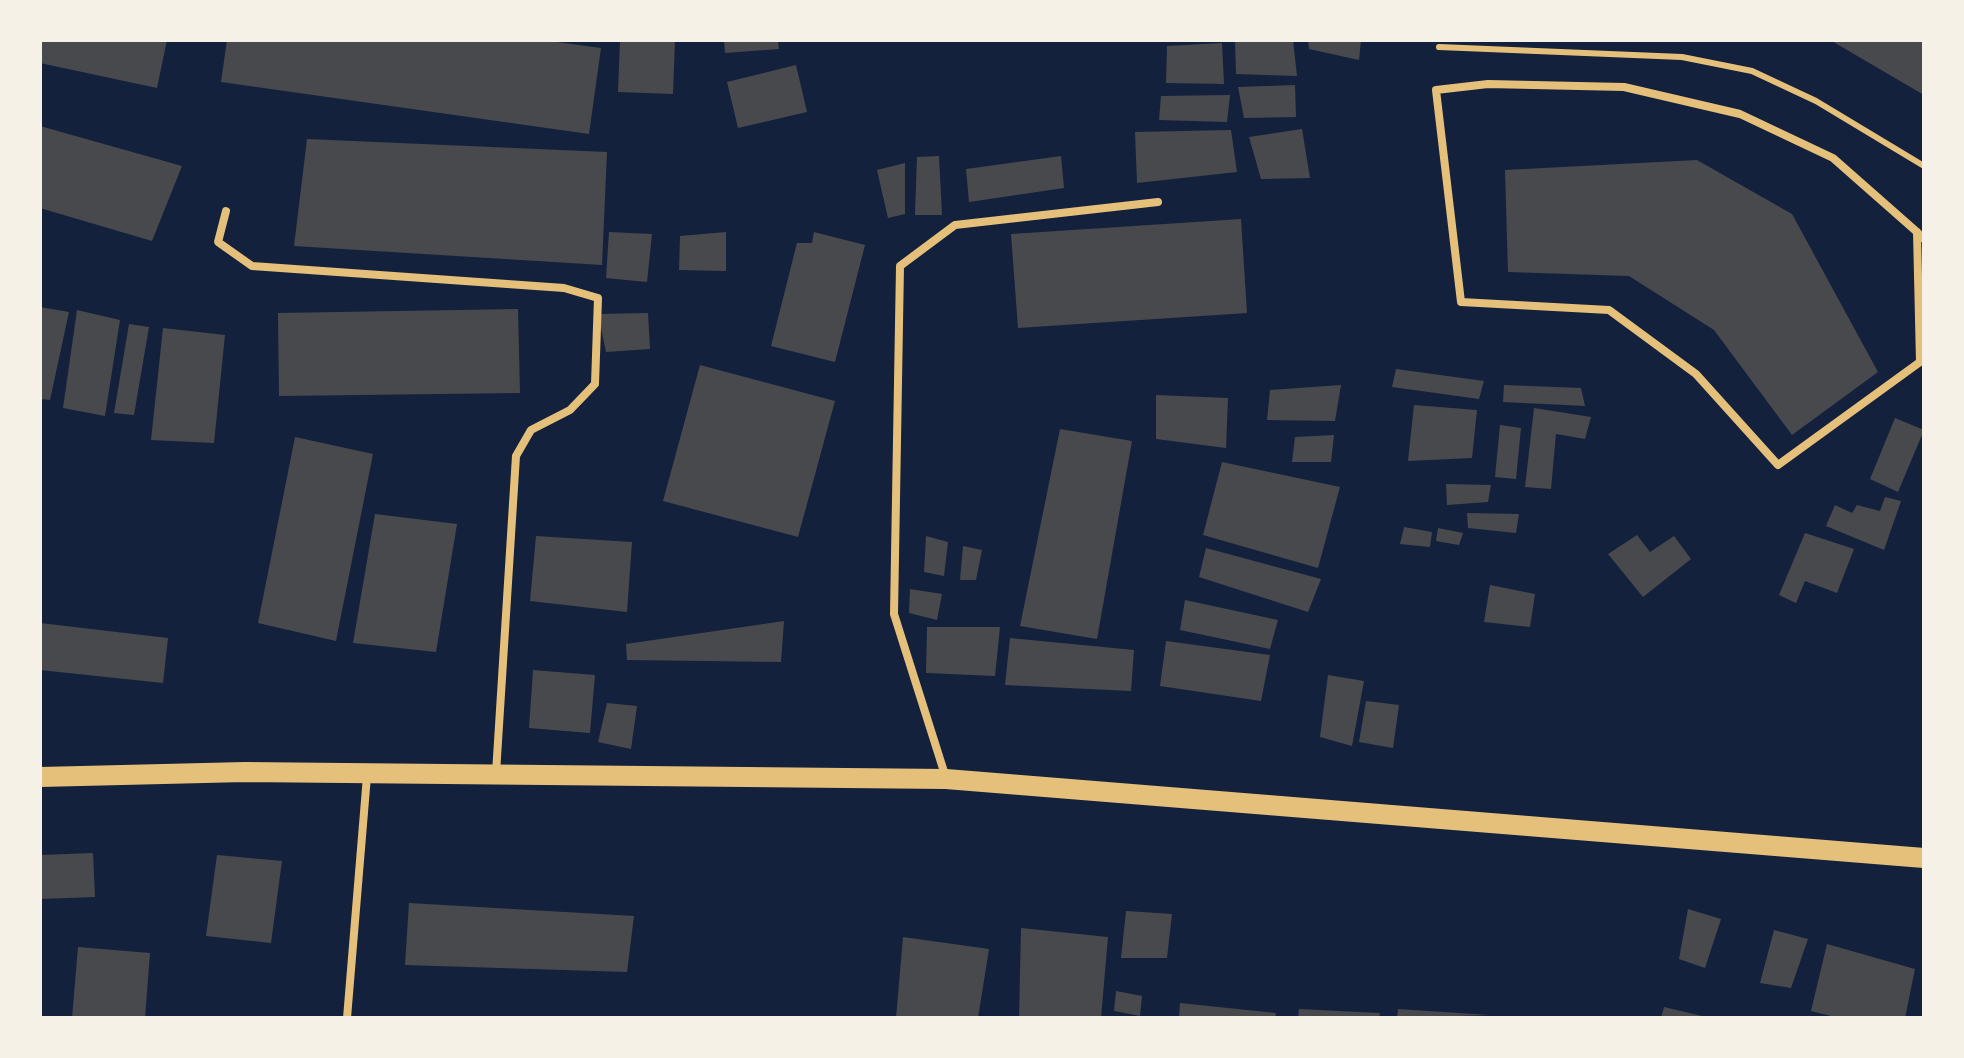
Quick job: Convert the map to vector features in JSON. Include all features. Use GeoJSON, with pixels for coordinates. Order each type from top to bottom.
{"type":"FeatureCollection","features":[{"type":"Feature","properties":{"kind":"main road"},"geometry":{"type":"LineString","coordinates":[[40,777],[496,773],[946,779],[1924,858]]}},
{"type":"Feature","properties":{"kind":"street"},"geometry":{"type":"LineString","coordinates":[[1917,232],[1920,362],[1778,465],[1696,374],[1609,310],[1461,302],[1436,90],[1488,84],[1624,87],[1740,114],[1833,158],[1917,232],[1924,239]]}},
{"type":"Feature","properties":{"kind":"street"},"geometry":{"type":"LineString","coordinates":[[946,779],[894,614],[900,266],[955,225],[1158,202]]}},
{"type":"Feature","properties":{"kind":"street"},"geometry":{"type":"LineString","coordinates":[[226,211],[218,242],[252,266],[564,288],[598,298],[595,384],[570,410],[531,430],[516,456],[496,773]]}},
{"type":"Feature","properties":{"kind":"street"},"geometry":{"type":"LineString","coordinates":[[347,1018],[367,773]]}},
{"type":"Feature","properties":{"kind":"lane"},"geometry":{"type":"LineString","coordinates":[[1439,47],[1682,57],[1752,71],[1816,101],[1924,166]]}},
{"type":"Feature","properties":{"kind":"building"},"geometry":{"type":"Polygon","coordinates":[[[40,40],[167,40],[157,88],[40,63],[40,40]]]}},
{"type":"Feature","properties":{"kind":"building"},"geometry":{"type":"Polygon","coordinates":[[[227,40],[542,40],[601,48],[589,134],[221,82],[227,40]]]}},
{"type":"Feature","properties":{"kind":"building"},"geometry":{"type":"Polygon","coordinates":[[[620,40],[675,40],[673,94],[618,92],[620,40]]]}},
{"type":"Feature","properties":{"kind":"building"},"geometry":{"type":"Polygon","coordinates":[[[724,40],[778,40],[779,49],[725,53],[724,40]]]}},
{"type":"Feature","properties":{"kind":"building"},"geometry":{"type":"Polygon","coordinates":[[[1235,40],[1293,40],[1297,76],[1236,74],[1235,40]]]}},
{"type":"Feature","properties":{"kind":"building"},"geometry":{"type":"Polygon","coordinates":[[[1308,40],[1361,40],[1359,60],[1309,49],[1308,40]]]}},
{"type":"Feature","properties":{"kind":"building"},"geometry":{"type":"Polygon","coordinates":[[[1830,40],[1924,40],[1924,95],[1830,40]]]}},
{"type":"Feature","properties":{"kind":"building"},"geometry":{"type":"Polygon","coordinates":[[[1222,43],[1224,84],[1166,83],[1167,46],[1222,43]]]}},
{"type":"Feature","properties":{"kind":"building"},"geometry":{"type":"Polygon","coordinates":[[[796,65],[807,112],[738,128],[727,82],[796,65]]]}},
{"type":"Feature","properties":{"kind":"building"},"geometry":{"type":"Polygon","coordinates":[[[1295,85],[1296,117],[1244,118],[1238,87],[1295,85]]]}},
{"type":"Feature","properties":{"kind":"building"},"geometry":{"type":"Polygon","coordinates":[[[1230,95],[1227,122],[1159,120],[1161,96],[1230,95]]]}},
{"type":"Feature","properties":{"kind":"building"},"geometry":{"type":"Polygon","coordinates":[[[40,126],[182,166],[152,241],[40,208],[40,126]]]}},
{"type":"Feature","properties":{"kind":"building"},"geometry":{"type":"Polygon","coordinates":[[[1302,129],[1310,178],[1261,179],[1249,137],[1302,129]]]}},
{"type":"Feature","properties":{"kind":"building"},"geometry":{"type":"Polygon","coordinates":[[[1231,130],[1237,172],[1137,183],[1135,132],[1231,130]]]}},
{"type":"Feature","properties":{"kind":"building"},"geometry":{"type":"Polygon","coordinates":[[[307,139],[607,152],[602,265],[294,246],[307,139]]]}},
{"type":"Feature","properties":{"kind":"building"},"geometry":{"type":"Polygon","coordinates":[[[939,156],[942,215],[915,215],[917,157],[939,156]]]}},
{"type":"Feature","properties":{"kind":"building"},"geometry":{"type":"Polygon","coordinates":[[[1061,156],[1064,188],[969,202],[966,169],[1061,156]]]}},
{"type":"Feature","properties":{"kind":"building"},"geometry":{"type":"Polygon","coordinates":[[[1697,160],[1792,214],[1878,372],[1792,435],[1714,330],[1629,276],[1508,272],[1505,170],[1697,160]]]}},
{"type":"Feature","properties":{"kind":"building"},"geometry":{"type":"Polygon","coordinates":[[[905,163],[905,214],[888,218],[877,170],[905,163]]]}},
{"type":"Feature","properties":{"kind":"building"},"geometry":{"type":"Polygon","coordinates":[[[1241,219],[1247,313],[1018,328],[1011,234],[1241,219]]]}},
{"type":"Feature","properties":{"kind":"building"},"geometry":{"type":"Polygon","coordinates":[[[609,232],[652,234],[647,282],[606,278],[609,232]]]}},
{"type":"Feature","properties":{"kind":"building"},"geometry":{"type":"Polygon","coordinates":[[[726,232],[726,271],[679,270],[680,236],[726,232]]]}},
{"type":"Feature","properties":{"kind":"building"},"geometry":{"type":"Polygon","coordinates":[[[814,232],[865,245],[835,362],[771,346],[797,243],[812,243],[814,232]]]}},
{"type":"Feature","properties":{"kind":"building"},"geometry":{"type":"Polygon","coordinates":[[[40,307],[69,312],[50,400],[40,399],[40,307]]]}},
{"type":"Feature","properties":{"kind":"building"},"geometry":{"type":"Polygon","coordinates":[[[518,309],[520,393],[279,396],[278,313],[518,309]]]}},
{"type":"Feature","properties":{"kind":"building"},"geometry":{"type":"Polygon","coordinates":[[[77,310],[120,320],[105,416],[63,408],[77,310]]]}},
{"type":"Feature","properties":{"kind":"building"},"geometry":{"type":"Polygon","coordinates":[[[648,313],[650,349],[606,352],[598,314],[648,313]]]}},
{"type":"Feature","properties":{"kind":"building"},"geometry":{"type":"Polygon","coordinates":[[[129,324],[149,327],[134,415],[114,413],[129,324]]]}},
{"type":"Feature","properties":{"kind":"building"},"geometry":{"type":"Polygon","coordinates":[[[163,328],[225,335],[214,443],[151,440],[163,328]]]}},
{"type":"Feature","properties":{"kind":"building"},"geometry":{"type":"Polygon","coordinates":[[[700,365],[835,401],[798,537],[663,501],[700,365]]]}},
{"type":"Feature","properties":{"kind":"building"},"geometry":{"type":"Polygon","coordinates":[[[1396,369],[1484,381],[1479,399],[1392,387],[1396,369]]]}},
{"type":"Feature","properties":{"kind":"building"},"geometry":{"type":"Polygon","coordinates":[[[1341,385],[1335,421],[1267,420],[1270,390],[1341,385]]]}},
{"type":"Feature","properties":{"kind":"building"},"geometry":{"type":"Polygon","coordinates":[[[1504,385],[1581,388],[1585,406],[1503,402],[1504,385]]]}},
{"type":"Feature","properties":{"kind":"building"},"geometry":{"type":"Polygon","coordinates":[[[1156,395],[1228,398],[1226,448],[1156,439],[1156,395]]]}},
{"type":"Feature","properties":{"kind":"building"},"geometry":{"type":"Polygon","coordinates":[[[1414,405],[1477,410],[1472,458],[1408,461],[1414,405]]]}},
{"type":"Feature","properties":{"kind":"building"},"geometry":{"type":"Polygon","coordinates":[[[1534,408],[1591,417],[1585,439],[1556,434],[1551,489],[1525,487],[1534,408]]]}},
{"type":"Feature","properties":{"kind":"building"},"geometry":{"type":"Polygon","coordinates":[[[1895,418],[1924,430],[1898,492],[1870,479],[1895,418]]]}},
{"type":"Feature","properties":{"kind":"building"},"geometry":{"type":"Polygon","coordinates":[[[1500,425],[1521,428],[1516,479],[1495,477],[1500,425]]]}},
{"type":"Feature","properties":{"kind":"building"},"geometry":{"type":"Polygon","coordinates":[[[1060,429],[1132,441],[1097,639],[1020,626],[1060,429]]]}},
{"type":"Feature","properties":{"kind":"building"},"geometry":{"type":"Polygon","coordinates":[[[1334,435],[1331,462],[1292,462],[1295,437],[1334,435]]]}},
{"type":"Feature","properties":{"kind":"building"},"geometry":{"type":"Polygon","coordinates":[[[295,437],[373,454],[336,641],[258,623],[295,437]]]}},
{"type":"Feature","properties":{"kind":"building"},"geometry":{"type":"Polygon","coordinates":[[[1222,462],[1340,487],[1318,568],[1203,535],[1222,462]]]}},
{"type":"Feature","properties":{"kind":"building"},"geometry":{"type":"Polygon","coordinates":[[[1446,484],[1491,485],[1488,502],[1447,505],[1446,484]]]}},
{"type":"Feature","properties":{"kind":"building"},"geometry":{"type":"Polygon","coordinates":[[[1885,497],[1901,501],[1884,550],[1826,526],[1835,505],[1852,513],[1857,505],[1880,511],[1885,497]]]}},
{"type":"Feature","properties":{"kind":"building"},"geometry":{"type":"Polygon","coordinates":[[[1467,513],[1519,514],[1516,533],[1468,528],[1467,513]]]}},
{"type":"Feature","properties":{"kind":"building"},"geometry":{"type":"Polygon","coordinates":[[[375,514],[457,524],[436,652],[353,643],[375,514]]]}},
{"type":"Feature","properties":{"kind":"building"},"geometry":{"type":"Polygon","coordinates":[[[1404,527],[1432,532],[1430,547],[1400,544],[1404,527]]]}},
{"type":"Feature","properties":{"kind":"building"},"geometry":{"type":"Polygon","coordinates":[[[1438,528],[1463,533],[1459,545],[1436,541],[1438,528]]]}},
{"type":"Feature","properties":{"kind":"building"},"geometry":{"type":"Polygon","coordinates":[[[1805,533],[1854,549],[1837,593],[1805,581],[1796,603],[1779,595],[1805,533]]]}},
{"type":"Feature","properties":{"kind":"building"},"geometry":{"type":"Polygon","coordinates":[[[1637,535],[1650,552],[1674,536],[1691,559],[1643,597],[1608,554],[1637,535]]]}},
{"type":"Feature","properties":{"kind":"building"},"geometry":{"type":"Polygon","coordinates":[[[536,536],[632,542],[627,612],[530,601],[536,536]]]}},
{"type":"Feature","properties":{"kind":"building"},"geometry":{"type":"Polygon","coordinates":[[[926,536],[948,542],[944,576],[924,572],[926,536]]]}},
{"type":"Feature","properties":{"kind":"building"},"geometry":{"type":"Polygon","coordinates":[[[963,546],[982,550],[976,580],[960,580],[963,546]]]}},
{"type":"Feature","properties":{"kind":"building"},"geometry":{"type":"Polygon","coordinates":[[[1206,548],[1321,579],[1308,612],[1199,577],[1206,548]]]}},
{"type":"Feature","properties":{"kind":"building"},"geometry":{"type":"Polygon","coordinates":[[[1490,585],[1535,594],[1530,627],[1484,622],[1490,585]]]}},
{"type":"Feature","properties":{"kind":"building"},"geometry":{"type":"Polygon","coordinates":[[[910,589],[942,594],[937,620],[909,613],[910,589]]]}},
{"type":"Feature","properties":{"kind":"building"},"geometry":{"type":"Polygon","coordinates":[[[1185,600],[1278,620],[1270,649],[1180,630],[1185,600]]]}},
{"type":"Feature","properties":{"kind":"building"},"geometry":{"type":"Polygon","coordinates":[[[784,621],[781,662],[627,660],[626,644],[784,621]]]}},
{"type":"Feature","properties":{"kind":"building"},"geometry":{"type":"Polygon","coordinates":[[[40,623],[168,638],[163,683],[40,670],[40,623]]]}},
{"type":"Feature","properties":{"kind":"building"},"geometry":{"type":"Polygon","coordinates":[[[927,627],[1000,627],[995,676],[926,673],[927,627]]]}},
{"type":"Feature","properties":{"kind":"building"},"geometry":{"type":"Polygon","coordinates":[[[1010,638],[1134,650],[1131,691],[1005,685],[1010,638]]]}},
{"type":"Feature","properties":{"kind":"building"},"geometry":{"type":"Polygon","coordinates":[[[1166,641],[1270,655],[1261,701],[1160,686],[1166,641]]]}},
{"type":"Feature","properties":{"kind":"building"},"geometry":{"type":"Polygon","coordinates":[[[533,670],[595,675],[590,733],[529,728],[533,670]]]}},
{"type":"Feature","properties":{"kind":"building"},"geometry":{"type":"Polygon","coordinates":[[[1328,675],[1364,681],[1352,746],[1320,737],[1328,675]]]}},
{"type":"Feature","properties":{"kind":"building"},"geometry":{"type":"Polygon","coordinates":[[[1366,701],[1399,705],[1393,748],[1359,742],[1366,701]]]}},
{"type":"Feature","properties":{"kind":"building"},"geometry":{"type":"Polygon","coordinates":[[[607,703],[637,706],[631,749],[598,742],[607,703]]]}},
{"type":"Feature","properties":{"kind":"building"},"geometry":{"type":"Polygon","coordinates":[[[93,853],[95,897],[40,899],[40,855],[93,853]]]}},
{"type":"Feature","properties":{"kind":"building"},"geometry":{"type":"Polygon","coordinates":[[[217,855],[282,861],[271,943],[206,936],[217,855]]]}},
{"type":"Feature","properties":{"kind":"building"},"geometry":{"type":"Polygon","coordinates":[[[409,903],[634,916],[627,972],[405,965],[409,903]]]}},
{"type":"Feature","properties":{"kind":"building"},"geometry":{"type":"Polygon","coordinates":[[[1688,909],[1721,919],[1705,968],[1679,959],[1688,909]]]}},
{"type":"Feature","properties":{"kind":"building"},"geometry":{"type":"Polygon","coordinates":[[[1126,911],[1172,914],[1167,958],[1121,958],[1126,911]]]}},
{"type":"Feature","properties":{"kind":"building"},"geometry":{"type":"Polygon","coordinates":[[[1021,928],[1108,937],[1101,1018],[1019,1018],[1021,928]]]}},
{"type":"Feature","properties":{"kind":"building"},"geometry":{"type":"Polygon","coordinates":[[[1774,930],[1808,939],[1791,988],[1760,983],[1774,930]]]}},
{"type":"Feature","properties":{"kind":"building"},"geometry":{"type":"Polygon","coordinates":[[[903,937],[989,949],[978,1018],[896,1018],[903,937]]]}},
{"type":"Feature","properties":{"kind":"building"},"geometry":{"type":"Polygon","coordinates":[[[1827,944],[1915,969],[1905,1018],[1839,1018],[1811,1011],[1827,944]]]}},
{"type":"Feature","properties":{"kind":"building"},"geometry":{"type":"Polygon","coordinates":[[[78,947],[150,953],[145,1018],[72,1018],[78,947]]]}},
{"type":"Feature","properties":{"kind":"building"},"geometry":{"type":"Polygon","coordinates":[[[1116,991],[1142,996],[1140,1016],[1114,1011],[1116,991]]]}},
{"type":"Feature","properties":{"kind":"building"},"geometry":{"type":"Polygon","coordinates":[[[1180,1003],[1276,1013],[1275,1018],[1179,1018],[1180,1003]]]}},
{"type":"Feature","properties":{"kind":"building"},"geometry":{"type":"Polygon","coordinates":[[[1664,1007],[1706,1017],[1706,1018],[1661,1018],[1664,1007]]]}},
{"type":"Feature","properties":{"kind":"building"},"geometry":{"type":"Polygon","coordinates":[[[1299,1009],[1380,1013],[1379,1018],[1298,1018],[1299,1009]]]}},
{"type":"Feature","properties":{"kind":"building"},"geometry":{"type":"Polygon","coordinates":[[[1398,1009],[1489,1015],[1397,1018],[1398,1009]]]}}]}
